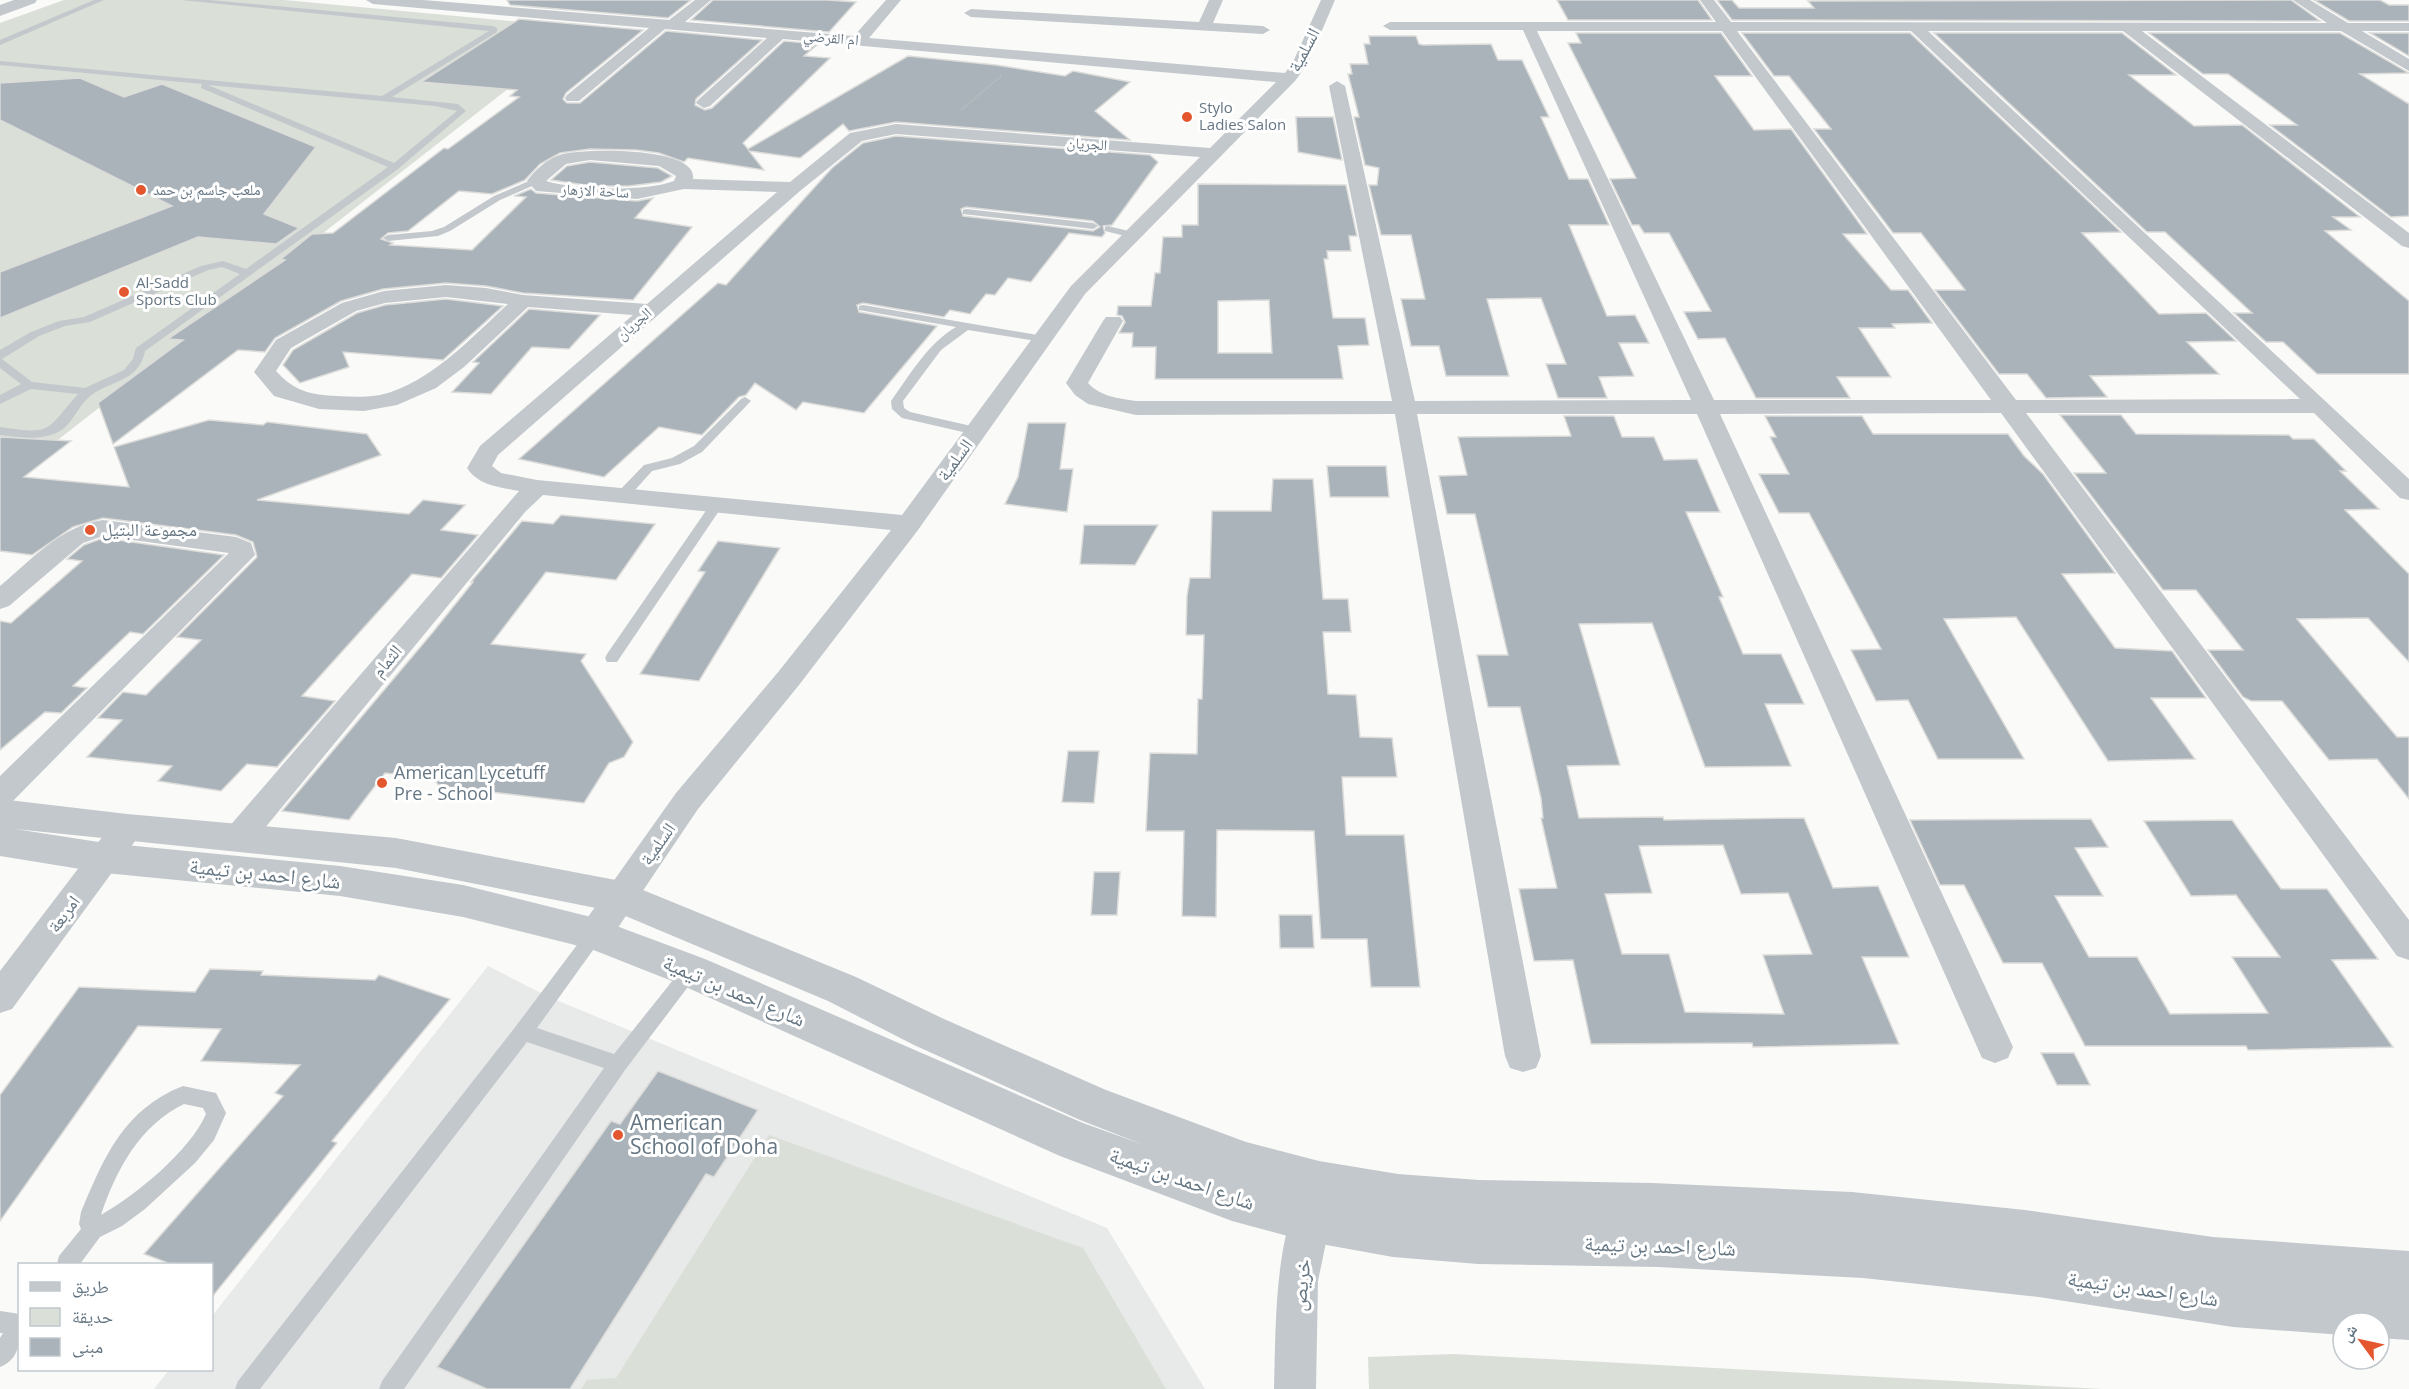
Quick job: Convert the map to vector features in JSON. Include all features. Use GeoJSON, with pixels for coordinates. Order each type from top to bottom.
{"type":"FeatureCollection","features":[{"type":"Feature","properties":{"kind":"street"},"geometry":{"type":"LineString","coordinates":[[0,3],[9,0]]}},
{"type":"Feature","properties":{"kind":"street"},"geometry":{"type":"LineString","coordinates":[[0,11],[29,0]]}},
{"type":"Feature","properties":{"kind":"street","name":"ام القرضي"},"geometry":{"type":"LineString","coordinates":[[373,0],[440,3],[647,22],[667,19],[780,34],[858,41],[946,43],[1025,55],[1289,78]]}},
{"type":"Feature","properties":{"kind":"street"},"geometry":{"type":"LineString","coordinates":[[573,98],[667,19],[704,0]]}},
{"type":"Feature","properties":{"kind":"street"},"geometry":{"type":"LineString","coordinates":[[858,41],[894,0]]}},
{"type":"Feature","properties":{"kind":"street"},"geometry":{"type":"LineString","coordinates":[[981,0],[968,17],[1090,15],[1263,30]]}},
{"type":"Feature","properties":{"kind":"street"},"geometry":{"type":"LineString","coordinates":[[1203,26],[1216,0]]}},
{"type":"Feature","properties":{"kind":"street","name":"السلمية"},"geometry":{"type":"LineString","coordinates":[[595,934],[687,801],[789,678],[909,525],[1078,290],[1289,78],[1300,63],[1328,0]]}},
{"type":"Feature","properties":{"kind":"street"},"geometry":{"type":"LineString","coordinates":[[1707,0],[2409,946]]}},
{"type":"Feature","properties":{"kind":"street"},"geometry":{"type":"LineString","coordinates":[[2300,0],[2409,66]]}},
{"type":"Feature","properties":{"kind":"street"},"geometry":{"type":"LineString","coordinates":[[1390,26],[1529,28],[2409,27]]}},
{"type":"Feature","properties":{"kind":"street"},"geometry":{"type":"LineString","coordinates":[[2127,27],[2409,242]]}},
{"type":"Feature","properties":{"kind":"street"},"geometry":{"type":"LineString","coordinates":[[1529,28],[1705,406],[1995,1047]]}},
{"type":"Feature","properties":{"kind":"street"},"geometry":{"type":"LineString","coordinates":[[1916,28],[2320,406],[2409,493]]}},
{"type":"Feature","properties":{"kind":"street"},"geometry":{"type":"LineString","coordinates":[[704,103],[780,34]]}},
{"type":"Feature","properties":{"kind":"street"},"geometry":{"type":"LineString","coordinates":[[1337,86],[1405,408],[1523,1056]]}},
{"type":"Feature","properties":{"kind":"street","name":"الجريان"},"geometry":{"type":"LineString","coordinates":[[909,525],[537,487],[494,479],[479,468],[488,451],[794,187],[856,137],[896,129],[1213,153]]}},
{"type":"Feature","properties":{"kind":"street","name":"ساحة الازهار"},"geometry":{"type":"LineString","coordinates":[[682,184],[685,175],[679,168],[666,162],[587,155],[570,157],[556,163],[536,181],[542,187],[556,189],[648,194],[667,192],[682,184],[794,187]]}},
{"type":"Feature","properties":{"kind":"street"},"geometry":{"type":"LineString","coordinates":[[523,301],[456,362],[428,383],[398,398],[364,404],[319,402],[282,392],[265,372],[283,344],[349,307],[384,297],[446,291],[486,294],[523,301],[650,310]]}},
{"type":"Feature","properties":{"kind":"street"},"geometry":{"type":"LineString","coordinates":[[1113,321],[1077,383],[1093,400],[1136,408],[2320,406]]}},
{"type":"Feature","properties":{"kind":"street","name":"الثمام"},"geometry":{"type":"LineString","coordinates":[[239,837],[516,507],[537,487]]}},
{"type":"Feature","properties":{"kind":"street"},"geometry":{"type":"LineString","coordinates":[[0,600],[74,537],[88,530],[114,529],[236,545],[242,549],[243,555],[0,795]]}},
{"type":"Feature","properties":{"kind":"street","name":"شارع احمد بن تيمية"},"geometry":{"type":"LineString","coordinates":[[0,813],[116,843],[463,901],[595,934],[691,971],[1075,1141],[1232,1199],[1314,1201],[1398,1196],[1479,1202],[1652,1205],[1852,1215],[2025,1233],[2213,1260],[2409,1274]]}},
{"type":"Feature","properties":{"kind":"street","name":"شارع احمد بن تيمية"},"geometry":{"type":"LineString","coordinates":[[0,841],[116,843],[239,837],[396,853],[621,897],[842,989],[938,1036],[1095,1106],[1246,1163],[1314,1201],[1393,1234],[1478,1241],[1658,1244],[1863,1255],[2039,1274],[2233,1302],[2409,1316]]}},
{"type":"Feature","properties":{"kind":"street","name":"امربعة"},"geometry":{"type":"LineString","coordinates":[[0,999],[116,843]]}},
{"type":"Feature","properties":{"kind":"street","name":"خريص"},"geometry":{"type":"LineString","coordinates":[[1295,1389],[1298,1281],[1314,1201]]}},
{"type":"Feature","properties":{"kind":"lane"},"geometry":{"type":"LineString","coordinates":[[0,43],[100,0]]}},
{"type":"Feature","properties":{"kind":"lane"},"geometry":{"type":"LineString","coordinates":[[185,0],[493,28],[492,32],[384,98]]}},
{"type":"Feature","properties":{"kind":"lane"},"geometry":{"type":"LineString","coordinates":[[0,362],[28,385],[87,392],[110,383],[134,368],[140,358],[140,350],[395,167],[462,111],[461,108],[452,105],[384,98],[3,64]]}},
{"type":"Feature","properties":{"kind":"lane"},"geometry":{"type":"LineString","coordinates":[[190,80],[395,167]]}},
{"type":"Feature","properties":{"kind":"lane"},"geometry":{"type":"LineString","coordinates":[[388,238],[434,234],[498,198],[536,181]]}},
{"type":"Feature","properties":{"kind":"lane"},"geometry":{"type":"LineString","coordinates":[[966,212],[1093,226]]}},
{"type":"Feature","properties":{"kind":"lane"},"geometry":{"type":"LineString","coordinates":[[1108,229],[1133,235]]}},
{"type":"Feature","properties":{"kind":"lane"},"geometry":{"type":"LineString","coordinates":[[0,356],[34,334],[63,323],[86,320],[205,268],[223,264],[248,273]]}},
{"type":"Feature","properties":{"kind":"lane"},"geometry":{"type":"LineString","coordinates":[[863,308],[1043,339]]}},
{"type":"Feature","properties":{"kind":"lane"},"geometry":{"type":"LineString","coordinates":[[968,326],[953,332],[945,340],[897,401],[896,406],[906,415],[976,431]]}},
{"type":"Feature","properties":{"kind":"lane"},"geometry":{"type":"LineString","coordinates":[[0,400],[28,385]]}},
{"type":"Feature","properties":{"kind":"lane"},"geometry":{"type":"LineString","coordinates":[[0,431],[41,435],[56,429],[87,392]]}},
{"type":"Feature","properties":{"kind":"lane"},"geometry":{"type":"LineString","coordinates":[[622,496],[648,468],[676,461],[698,449],[745,401]]}},
{"type":"Feature","properties":{"kind":"lane"},"geometry":{"type":"LineString","coordinates":[[612,658],[717,505]]}},
{"type":"Feature","properties":{"kind":"lane"},"geometry":{"type":"LineString","coordinates":[[246,1389],[523,1032],[595,934]]}},
{"type":"Feature","properties":{"kind":"lane"},"geometry":{"type":"LineString","coordinates":[[390,1389],[618,1064],[691,971]]}},
{"type":"Feature","properties":{"kind":"lane"},"geometry":{"type":"LineString","coordinates":[[523,1032],[618,1064]]}},
{"type":"Feature","properties":{"kind":"lane"},"geometry":{"type":"LineString","coordinates":[[68,1263],[95,1227],[115,1220],[197,1148],[208,1135],[215,1121],[215,1108],[209,1100],[198,1095],[183,1095],[150,1111],[136,1124],[91,1212],[89,1224],[95,1227]]}},
{"type":"Feature","properties":{"kind":"lane"},"geometry":{"type":"LineString","coordinates":[[0,1322],[18,1325]]}},
{"type":"Feature","properties":{"kind":"lane"},"geometry":{"type":"LineString","coordinates":[[1,1352],[18,1331]]}},
{"type":"Feature","properties":{"kind":"path"},"geometry":{"type":"LineString","coordinates":[[936,132],[1025,55]]}},
{"type":"Feature","properties":{"kind":"shaded area","name":"American School of Doha"},"geometry":{"type":"Polygon","coordinates":[[[488,966],[549,997],[1107,1228],[1205,1389],[154,1389],[168,1371],[213,1371],[213,1315],[488,966]]]}},
{"type":"Feature","properties":{"kind":"green space","name":"Al-Sadd Sports Club"},"geometry":{"type":"Polygon","coordinates":[[[64,0],[284,0],[586,28],[0,485],[0,23],[64,0]]]}},
{"type":"Feature","properties":{"kind":"green space"},"geometry":{"type":"Polygon","coordinates":[[[769,1135],[1083,1248],[1166,1389],[581,1389],[587,1380],[616,1378],[769,1135]]]}},
{"type":"Feature","properties":{"kind":"green space"},"geometry":{"type":"Polygon","coordinates":[[[1453,1354],[2103,1389],[1369,1389],[1368,1357],[1453,1354]]]}},
{"type":"Feature","properties":{"kind":"building"},"geometry":{"type":"Polygon","coordinates":[[[507,0],[691,0],[668,18],[510,5],[507,0]]]}},
{"type":"Feature","properties":{"kind":"building"},"geometry":{"type":"Polygon","coordinates":[[[713,0],[856,2],[829,32],[691,20],[713,0]]]}},
{"type":"Feature","properties":{"kind":"building"},"geometry":{"type":"Polygon","coordinates":[[[1557,0],[1698,0],[1712,20],[1568,20],[1557,0]]]}},
{"type":"Feature","properties":{"kind":"building"},"geometry":{"type":"Polygon","coordinates":[[[1717,0],[1732,0],[1739,8],[1814,8],[1808,1],[2291,0],[2320,21],[1732,20],[1717,0]]]}},
{"type":"Feature","properties":{"kind":"building"},"geometry":{"type":"Polygon","coordinates":[[[2314,0],[2380,0],[2389,5],[2409,5],[2409,21],[2349,21],[2314,0]]]}},
{"type":"Feature","properties":{"kind":"building"},"geometry":{"type":"Polygon","coordinates":[[[519,19],[643,30],[566,93],[563,99],[567,103],[580,103],[666,31],[762,40],[696,99],[695,105],[705,110],[712,108],[784,41],[818,44],[804,56],[830,58],[743,143],[748,149],[908,56],[996,65],[1065,76],[1073,71],[1130,82],[1095,111],[1130,140],[896,122],[849,131],[843,124],[800,158],[749,151],[764,170],[688,158],[684,162],[659,153],[636,150],[590,149],[560,153],[540,164],[525,180],[492,194],[459,191],[408,231],[388,233],[381,239],[393,243],[390,245],[472,250],[526,197],[514,196],[531,189],[536,193],[637,201],[653,198],[635,218],[692,227],[633,300],[523,293],[486,286],[446,283],[383,289],[341,301],[275,338],[265,352],[238,350],[113,444],[98,403],[183,340],[168,339],[285,260],[281,259],[312,234],[333,233],[444,148],[448,149],[519,97],[510,96],[517,90],[421,82],[519,19]]]}},
{"type":"Feature","properties":{"kind":"building"},"geometry":{"type":"Polygon","coordinates":[[[1576,33],[1721,33],[1752,76],[1715,76],[1754,130],[1791,129],[1867,234],[1843,234],[1891,290],[1908,290],[1932,323],[1892,324],[1895,328],[1859,328],[1891,377],[1837,377],[1850,398],[1756,398],[1725,338],[1698,339],[1684,312],[1711,311],[1669,233],[1644,233],[1639,225],[1632,225],[1610,179],[1636,178],[1568,43],[1581,43],[1576,33]]]}},
{"type":"Feature","properties":{"kind":"building"},"geometry":{"type":"Polygon","coordinates":[[[1742,33],[1910,33],[2121,232],[2082,233],[2159,314],[2206,313],[2236,341],[2187,342],[2219,374],[2090,376],[2107,397],[2046,398],[2027,374],[1999,374],[1935,290],[1965,290],[1962,286],[1921,233],[1893,233],[1814,129],[1831,129],[1789,76],[1774,76],[1742,33]]]}},
{"type":"Feature","properties":{"kind":"building"},"geometry":{"type":"Polygon","coordinates":[[[1934,33],[2122,33],[2176,75],[2129,75],[2194,126],[2242,125],[2360,217],[2333,217],[2351,230],[2325,231],[2409,301],[2409,374],[2317,374],[2283,342],[2266,342],[2234,313],[2252,313],[2192,257],[2165,232],[2147,232],[1934,33]]]}},
{"type":"Feature","properties":{"kind":"building"},"geometry":{"type":"Polygon","coordinates":[[[2149,33],[2340,33],[2409,73],[2360,74],[2409,104],[2409,216],[2391,217],[2270,125],[2297,125],[2228,74],[2203,74],[2149,33]]]}},
{"type":"Feature","properties":{"kind":"building"},"geometry":{"type":"Polygon","coordinates":[[[2370,33],[2409,33],[2409,56],[2370,33]]]}},
{"type":"Feature","properties":{"kind":"building"},"geometry":{"type":"Polygon","coordinates":[[[1369,36],[1416,36],[1419,44],[1423,45],[1491,44],[1498,60],[1522,60],[1549,117],[1541,117],[1569,179],[1588,179],[1609,225],[1569,225],[1607,316],[1635,315],[1649,343],[1619,343],[1634,376],[1599,377],[1607,398],[1558,398],[1546,364],[1566,364],[1541,298],[1487,299],[1509,376],[1446,376],[1439,346],[1411,346],[1401,299],[1425,299],[1411,235],[1381,235],[1369,185],[1377,185],[1379,168],[1365,165],[1354,117],[1359,117],[1348,74],[1352,74],[1350,64],[1368,64],[1364,44],[1370,44],[1369,36]]]}},
{"type":"Feature","properties":{"kind":"building","name":"ملعب جاسم بن حمد"},"geometry":{"type":"Polygon","coordinates":[[[80,78],[124,97],[162,84],[316,147],[264,214],[299,228],[276,244],[198,237],[0,318],[0,272],[172,206],[0,120],[0,83],[80,78]]]}},
{"type":"Feature","properties":{"kind":"building"},"geometry":{"type":"Polygon","coordinates":[[[1296,117],[1333,117],[1342,160],[1298,152],[1296,117]]]}},
{"type":"Feature","properties":{"kind":"building"},"geometry":{"type":"Polygon","coordinates":[[[896,136],[1150,155],[1158,162],[1112,225],[1103,226],[1105,233],[1102,237],[1069,233],[1031,282],[1008,278],[995,295],[986,294],[970,314],[950,310],[944,317],[863,303],[857,305],[859,312],[937,326],[864,413],[803,402],[796,410],[755,383],[746,395],[739,397],[702,435],[659,427],[604,477],[519,459],[718,283],[726,285],[832,168],[863,143],[896,136]],[[966,207],[961,209],[963,216],[1093,231],[1100,227],[1093,221],[966,207]]]}},
{"type":"Feature","properties":{"kind":"building"},"geometry":{"type":"Polygon","coordinates":[[[590,162],[658,168],[672,176],[661,182],[629,186],[592,186],[551,180],[567,166],[590,162]]]}},
{"type":"Feature","properties":{"kind":"building"},"geometry":{"type":"Polygon","coordinates":[[[1198,184],[1346,185],[1357,236],[1349,236],[1351,251],[1327,251],[1328,259],[1324,259],[1333,318],[1365,318],[1369,345],[1338,346],[1343,379],[1155,379],[1156,347],[1132,347],[1133,333],[1119,333],[1125,322],[1122,316],[1117,315],[1118,306],[1151,306],[1155,273],[1160,273],[1163,237],[1182,237],[1182,225],[1198,225],[1198,184]],[[1269,300],[1218,301],[1218,353],[1272,353],[1269,300]]]}},
{"type":"Feature","properties":{"kind":"building"},"geometry":{"type":"Polygon","coordinates":[[[446,299],[503,306],[443,360],[343,352],[349,367],[300,383],[283,365],[293,350],[357,313],[385,305],[446,299]]]}},
{"type":"Feature","properties":{"kind":"building"},"geometry":{"type":"Polygon","coordinates":[[[529,309],[600,315],[569,349],[532,347],[491,394],[452,392],[479,363],[473,362],[529,309]]]}},
{"type":"Feature","properties":{"kind":"building"},"geometry":{"type":"Polygon","coordinates":[[[2060,415],[2121,415],[2136,434],[2289,435],[2293,439],[2314,439],[2346,471],[2340,471],[2379,509],[2345,510],[2409,574],[2409,662],[2368,618],[2297,619],[2397,737],[2409,737],[2409,799],[2377,759],[2329,760],[2282,701],[2251,701],[2243,697],[2208,650],[2243,650],[2196,590],[2163,590],[2074,473],[2106,473],[2060,415]]]}},
{"type":"Feature","properties":{"kind":"building"},"geometry":{"type":"Polygon","coordinates":[[[1564,416],[1614,416],[1622,437],[1654,437],[1664,460],[1697,459],[1720,512],[1686,512],[1723,597],[1719,597],[1743,654],[1781,654],[1804,704],[1765,704],[1791,766],[1705,767],[1652,623],[1579,624],[1620,765],[1567,766],[1579,818],[1663,817],[1664,820],[1804,818],[1833,888],[1878,886],[1909,957],[1862,957],[1899,1044],[1753,1047],[1752,1043],[1591,1044],[1573,960],[1534,961],[1519,889],[1557,888],[1541,818],[1543,818],[1541,798],[1520,707],[1488,707],[1477,655],[1508,655],[1475,514],[1447,514],[1439,476],[1467,475],[1458,437],[1571,436],[1564,416]],[[1723,845],[1639,846],[1652,893],[1605,894],[1622,954],[1669,954],[1685,1012],[1784,1014],[1763,955],[1812,954],[1788,893],[1741,894],[1723,845]]]}},
{"type":"Feature","properties":{"kind":"building"},"geometry":{"type":"Polygon","coordinates":[[[1765,416],[1862,416],[1873,434],[2008,434],[2024,456],[2043,474],[2115,573],[2062,574],[2115,648],[2172,651],[2206,698],[2151,698],[2195,759],[2108,761],[2016,617],[1944,619],[2024,759],[1938,759],[1908,700],[1876,701],[1851,650],[1881,649],[1809,513],[1779,513],[1759,474],[1789,474],[1770,437],[1776,437],[1765,416]]]}},
{"type":"Feature","properties":{"kind":"building"},"geometry":{"type":"Polygon","coordinates":[[[209,420],[263,425],[267,422],[367,434],[381,455],[257,500],[409,514],[423,500],[465,505],[441,530],[478,535],[441,578],[412,574],[302,696],[335,701],[277,767],[247,764],[221,791],[158,781],[172,766],[87,757],[122,720],[98,718],[123,692],[146,695],[201,640],[177,637],[257,557],[253,542],[236,535],[103,518],[73,527],[32,555],[0,551],[0,437],[71,441],[24,477],[129,487],[114,447],[209,420]]]}},
{"type":"Feature","properties":{"kind":"building"},"geometry":{"type":"Polygon","coordinates":[[[1028,423],[1066,423],[1060,469],[1073,469],[1067,512],[1005,504],[1018,477],[1028,423]]]}},
{"type":"Feature","properties":{"kind":"building"},"geometry":{"type":"Polygon","coordinates":[[[1327,466],[1386,466],[1389,497],[1330,497],[1327,466]]]}},
{"type":"Feature","properties":{"kind":"building"},"geometry":{"type":"Polygon","coordinates":[[[1273,479],[1313,479],[1323,599],[1348,599],[1351,632],[1323,632],[1328,694],[1356,695],[1360,737],[1392,738],[1397,777],[1342,777],[1346,835],[1404,835],[1420,987],[1371,987],[1367,939],[1321,939],[1314,831],[1217,830],[1216,917],[1182,916],[1184,831],[1146,831],[1150,753],[1197,754],[1198,699],[1202,699],[1204,635],[1186,635],[1187,596],[1190,578],[1210,578],[1212,511],[1271,511],[1273,479]]]}},
{"type":"Feature","properties":{"kind":"building"},"geometry":{"type":"Polygon","coordinates":[[[561,515],[655,524],[616,580],[546,572],[491,644],[586,654],[581,661],[633,742],[624,757],[609,763],[584,803],[439,786],[434,779],[385,773],[349,820],[282,811],[433,632],[522,521],[553,524],[561,515]]]}},
{"type":"Feature","properties":{"kind":"building"},"geometry":{"type":"Polygon","coordinates":[[[1084,525],[1158,525],[1135,565],[1080,564],[1084,525]]]}},
{"type":"Feature","properties":{"kind":"building"},"geometry":{"type":"Polygon","coordinates":[[[103,538],[224,555],[143,634],[130,632],[73,686],[87,688],[61,713],[45,712],[0,750],[0,621],[11,623],[82,561],[67,559],[84,545],[103,538]]]}},
{"type":"Feature","properties":{"kind":"building"},"geometry":{"type":"Polygon","coordinates":[[[718,541],[780,548],[699,681],[640,674],[705,572],[698,571],[718,541]]]}},
{"type":"Feature","properties":{"kind":"building"},"geometry":{"type":"Polygon","coordinates":[[[1068,751],[1099,751],[1094,803],[1062,802],[1068,751]]]}},
{"type":"Feature","properties":{"kind":"building"},"geometry":{"type":"Polygon","coordinates":[[[2091,819],[2108,847],[2075,848],[2103,896],[2055,896],[2089,957],[2137,957],[2170,1014],[2268,1013],[2232,957],[2280,957],[2236,895],[2191,896],[2144,821],[2232,820],[2281,889],[2327,889],[2378,959],[2332,960],[2393,1047],[2248,1050],[2246,1046],[2085,1046],[2042,963],[2003,963],[1964,885],[1940,885],[1910,820],[2091,819]]]}},
{"type":"Feature","properties":{"kind":"building"},"geometry":{"type":"Polygon","coordinates":[[[1094,872],[1120,872],[1117,915],[1091,915],[1094,872]]]}},
{"type":"Feature","properties":{"kind":"building"},"geometry":{"type":"Polygon","coordinates":[[[1279,915],[1312,915],[1314,948],[1280,948],[1279,915]]]}},
{"type":"Feature","properties":{"kind":"building"},"geometry":{"type":"Polygon","coordinates":[[[210,969],[263,971],[261,975],[375,980],[379,975],[450,999],[332,1141],[337,1143],[213,1296],[213,1263],[168,1263],[144,1254],[283,1096],[275,1093],[300,1065],[201,1061],[221,1029],[138,1026],[0,1221],[0,1095],[79,987],[195,992],[210,969]]]}},
{"type":"Feature","properties":{"kind":"building"},"geometry":{"type":"Polygon","coordinates":[[[2041,1053],[2074,1053],[2090,1085],[2057,1085],[2041,1053]]]}},
{"type":"Feature","properties":{"kind":"building"},"geometry":{"type":"Polygon","coordinates":[[[658,1071],[758,1110],[714,1177],[706,1174],[570,1389],[487,1389],[437,1367],[611,1121],[620,1124],[658,1071]]]}},
{"type":"Feature","properties":{"kind":"place","name":"Stylo Ladies Salon"},"geometry":{"type":"Point","coordinates":[1187,117]}},
{"type":"Feature","properties":{"kind":"place","name":"ملعب جاسم بن حمد"},"geometry":{"type":"Point","coordinates":[141,190]}},
{"type":"Feature","properties":{"kind":"place","name":"Al-Sadd Sports Club"},"geometry":{"type":"Point","coordinates":[124,292]}},
{"type":"Feature","properties":{"kind":"place","name":"مجموعة البتيل"},"geometry":{"type":"Point","coordinates":[90,530]}},
{"type":"Feature","properties":{"kind":"place","name":"American Lycetuff Pre - School"},"geometry":{"type":"Point","coordinates":[382,783]}},
{"type":"Feature","properties":{"kind":"place","name":"American School of Doha"},"geometry":{"type":"Point","coordinates":[618,1135]}}]}
